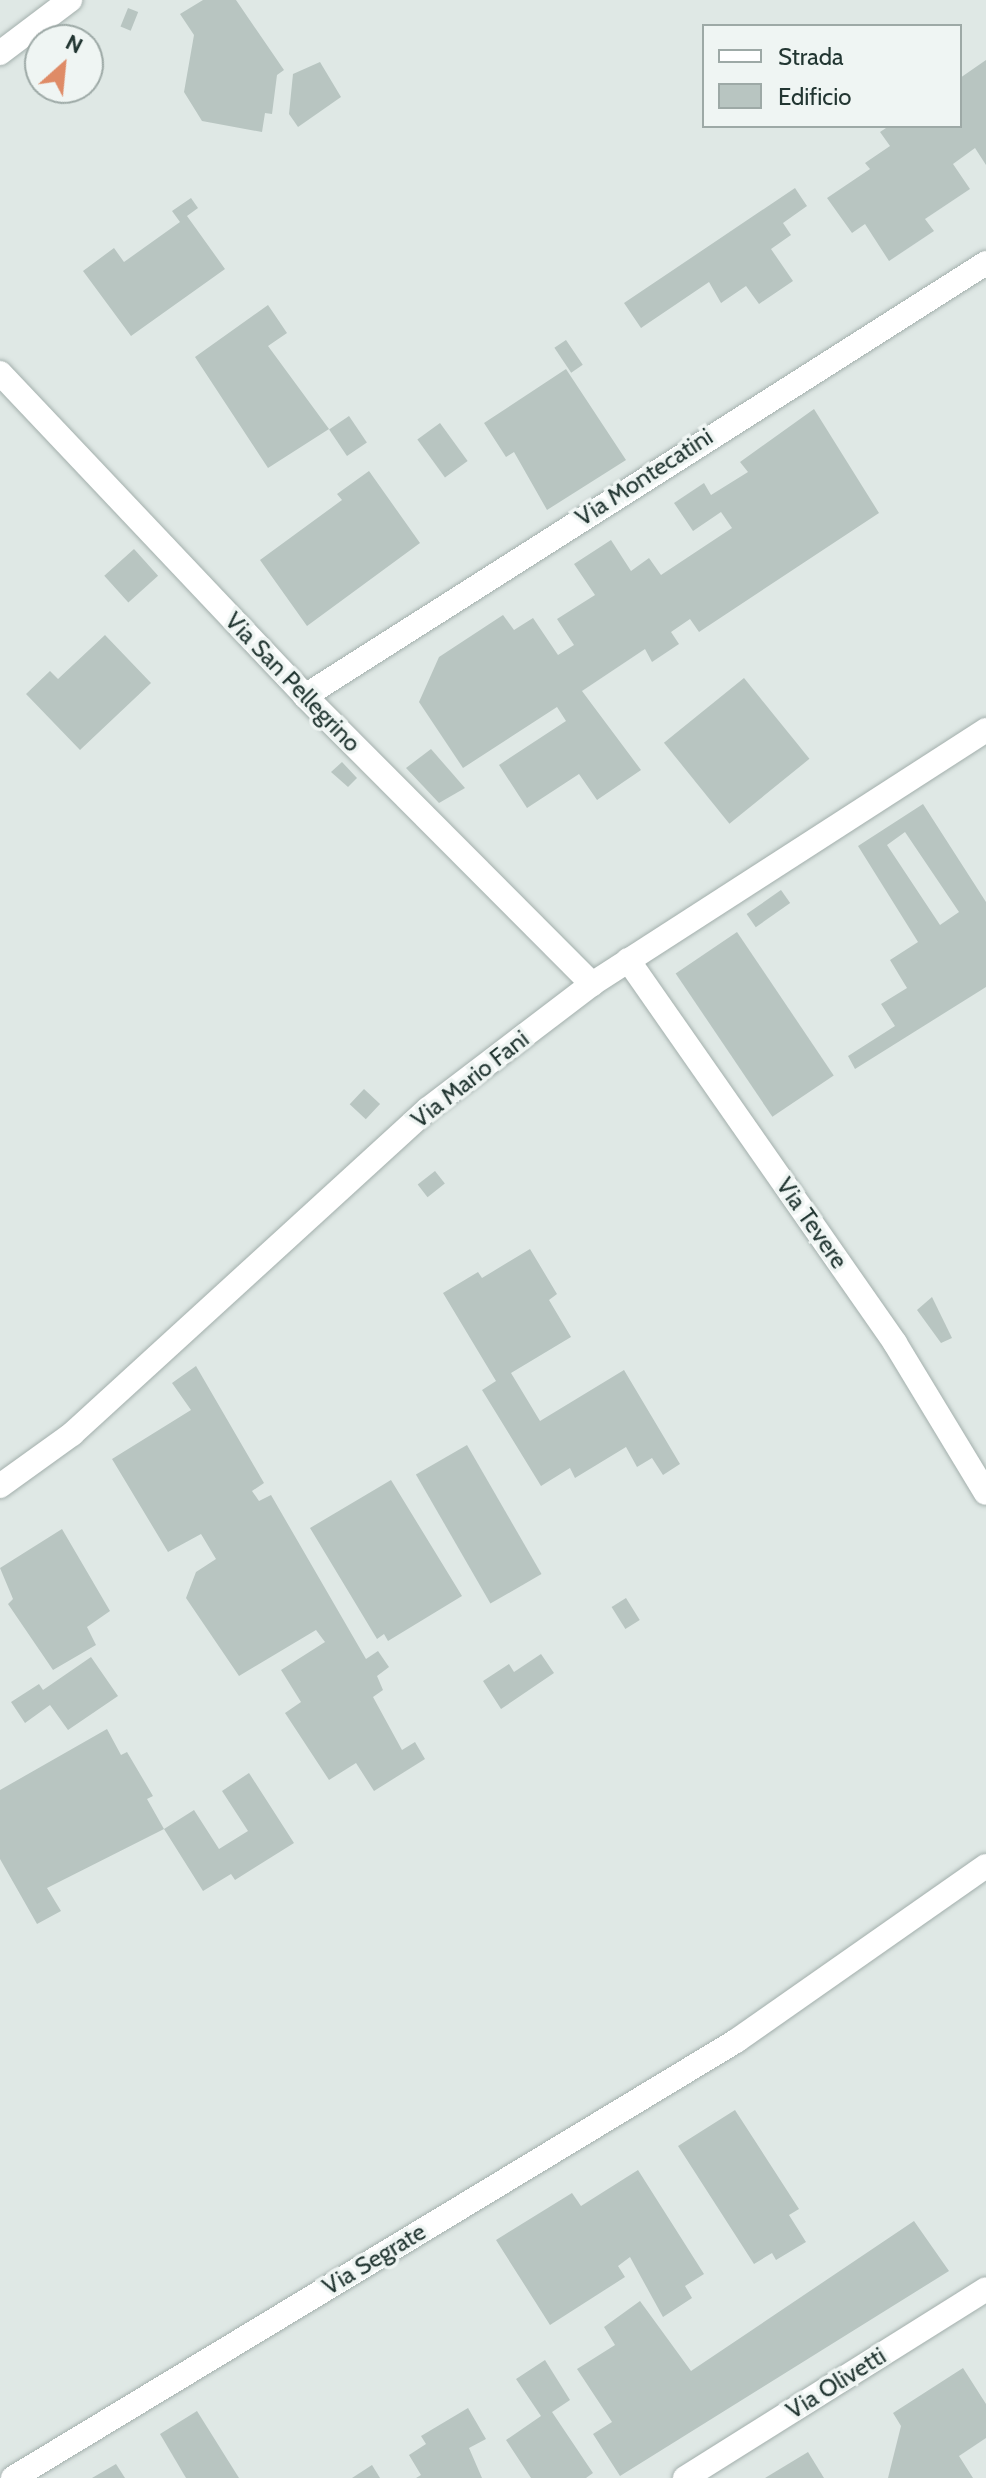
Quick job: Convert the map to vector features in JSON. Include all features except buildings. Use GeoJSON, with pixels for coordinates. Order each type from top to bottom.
{"type":"FeatureCollection","features":[{"type":"Feature","properties":{"kind":"street"},"geometry":{"type":"LineString","coordinates":[[0,53],[70,0]]}},
{"type":"Feature","properties":{"kind":"street","name":"Via Montecatini"},"geometry":{"type":"LineString","coordinates":[[305,696],[986,263]]}},
{"type":"Feature","properties":{"kind":"street","name":"Via San Pellegrino"},"geometry":{"type":"LineString","coordinates":[[0,373],[305,696],[592,984]]}},
{"type":"Feature","properties":{"kind":"street","name":"Via Mario Fani"},"geometry":{"type":"LineString","coordinates":[[0,1486],[72,1434],[428,1109],[592,984],[986,730]]}},
{"type":"Feature","properties":{"kind":"street","name":"Via Tevere"},"geometry":{"type":"LineString","coordinates":[[628,960],[895,1343],[986,1493]]}},
{"type":"Feature","properties":{"kind":"street","name":"Via Segrate"},"geometry":{"type":"LineString","coordinates":[[13,2478],[736,2041],[986,1866]]}},
{"type":"Feature","properties":{"kind":"street","name":"Via Olivetti"},"geometry":{"type":"LineString","coordinates":[[685,2478],[986,2289]]}}]}
